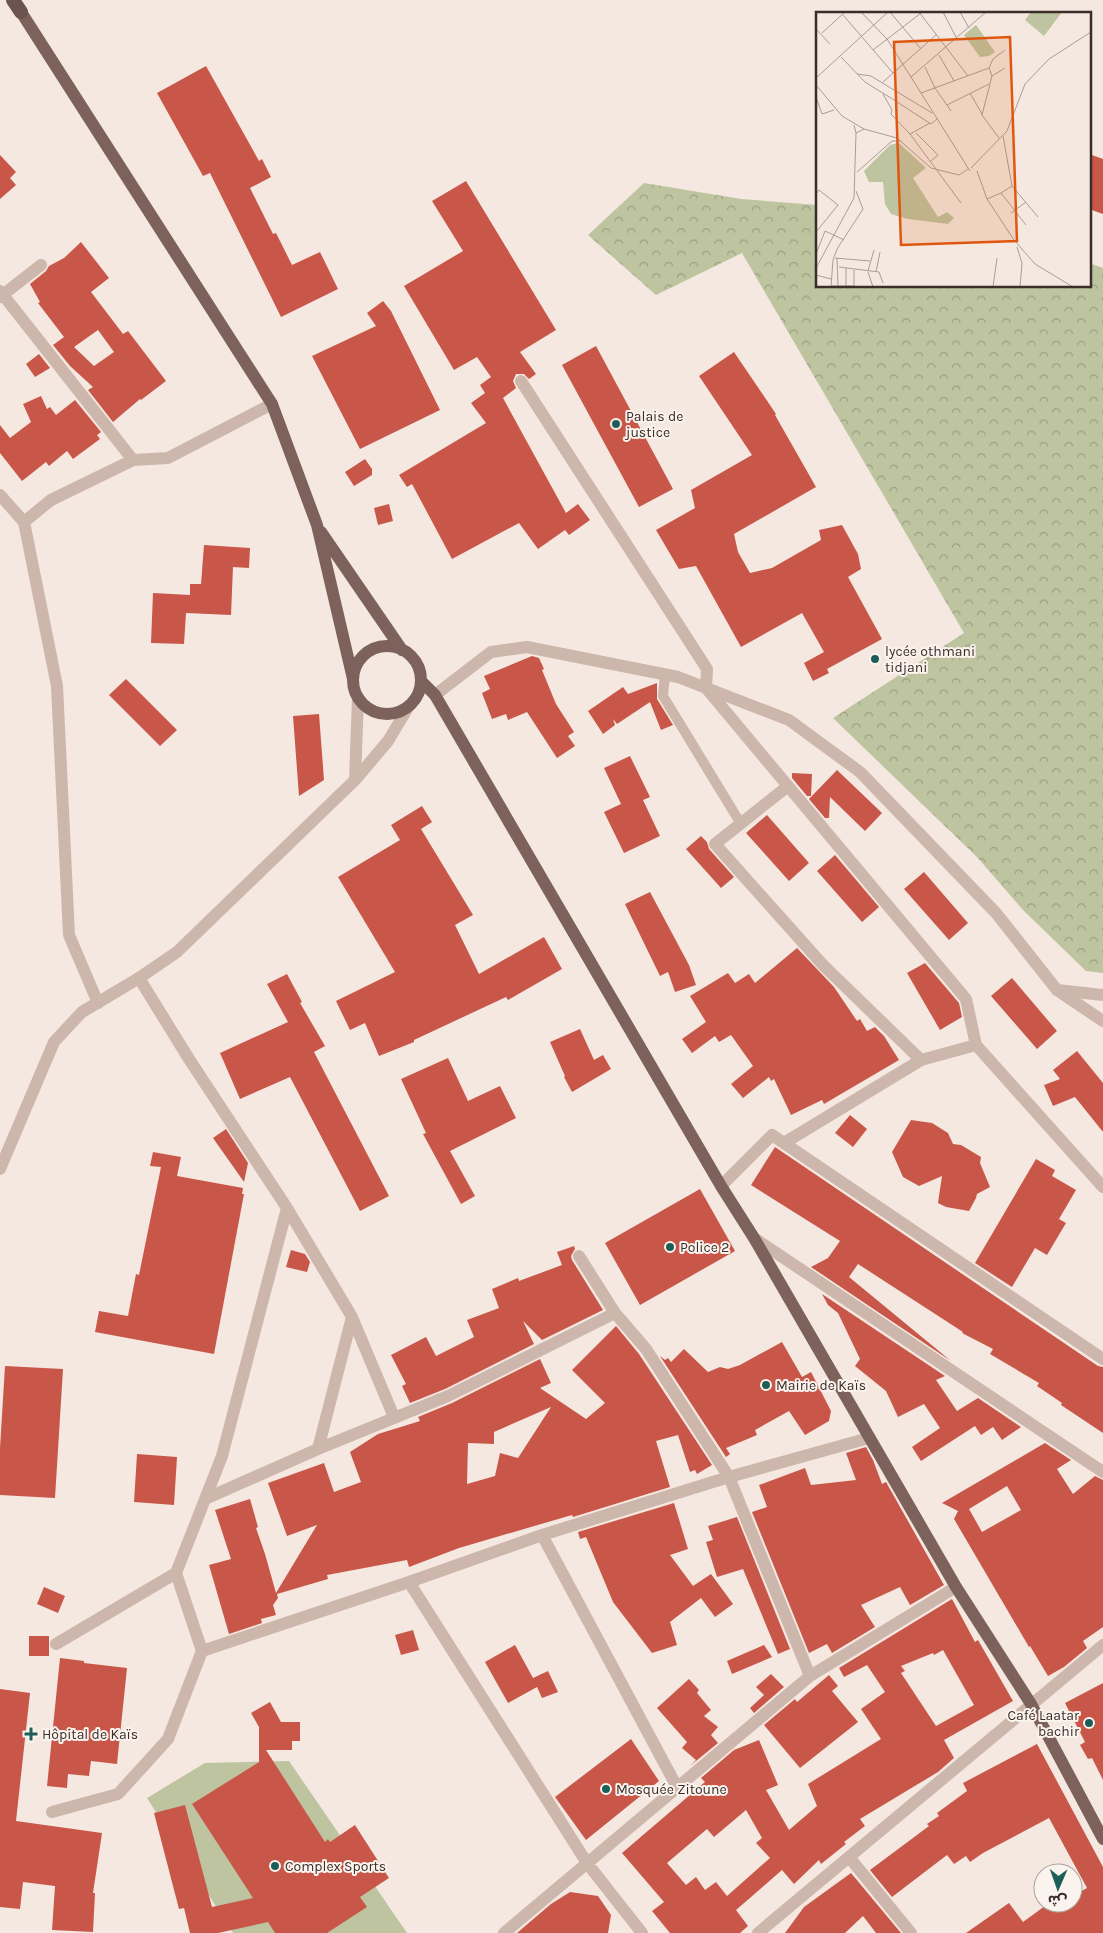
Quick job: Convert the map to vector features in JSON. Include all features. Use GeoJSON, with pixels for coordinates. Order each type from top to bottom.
{"type":"FeatureCollection","features":[{"type":"Feature","properties":{"kind":"main road"},"geometry":{"type":"LineString","coordinates":[[17,3],[272,404],[317,525],[354,689],[364,705],[381,714],[400,711],[409,706],[420,691],[421,681],[417,663],[402,650],[317,525]]}},
{"type":"Feature","properties":{"kind":"main road"},"geometry":{"type":"LineString","coordinates":[[353,679],[359,661],[366,654],[384,646],[402,650]]}},
{"type":"Feature","properties":{"kind":"main road"},"geometry":{"type":"LineString","coordinates":[[421,681],[435,695],[754,1238],[868,1438],[956,1587],[1030,1704],[1103,1839]]}},
{"type":"Feature","properties":{"kind":"street"},"geometry":{"type":"LineString","coordinates":[[41,265],[1,294],[133,460]]}},
{"type":"Feature","properties":{"kind":"street"},"geometry":{"type":"LineString","coordinates":[[521,381],[706,669],[706,688],[966,1000],[976,1045],[1103,1187]]}},
{"type":"Feature","properties":{"kind":"street"},"geometry":{"type":"LineString","coordinates":[[24,522],[51,500],[133,460],[168,458],[272,404]]}},
{"type":"Feature","properties":{"kind":"street"},"geometry":{"type":"LineString","coordinates":[[0,495],[24,522],[57,686],[69,935],[98,1002]]}},
{"type":"Feature","properties":{"kind":"street"},"geometry":{"type":"LineString","coordinates":[[435,695],[491,652],[527,647],[678,677],[789,720],[860,772],[996,913],[1057,990],[1103,1021]]}},
{"type":"Feature","properties":{"kind":"street"},"geometry":{"type":"LineString","coordinates":[[355,780],[358,697]]}},
{"type":"Feature","properties":{"kind":"street"},"geometry":{"type":"LineString","coordinates":[[0,1169],[54,1042],[82,1012],[139,978],[177,952],[355,780],[388,740],[409,706]]}},
{"type":"Feature","properties":{"kind":"street"},"geometry":{"type":"LineString","coordinates":[[788,786],[715,844],[823,965],[921,1060]]}},
{"type":"Feature","properties":{"kind":"street"},"geometry":{"type":"LineString","coordinates":[[139,978],[286,1208],[352,1317],[394,1417]]}},
{"type":"Feature","properties":{"kind":"street"},"geometry":{"type":"LineString","coordinates":[[1057,990],[1103,995]]}},
{"type":"Feature","properties":{"kind":"street"},"geometry":{"type":"LineString","coordinates":[[784,1143],[921,1060],[976,1045]]}},
{"type":"Feature","properties":{"kind":"street"},"geometry":{"type":"LineString","coordinates":[[722,1186],[772,1135],[1102,1355]]}},
{"type":"Feature","properties":{"kind":"street"},"geometry":{"type":"LineString","coordinates":[[56,1644],[176,1573],[222,1456],[286,1208]]}},
{"type":"Feature","properties":{"kind":"street"},"geometry":{"type":"LineString","coordinates":[[754,1238],[1103,1472]]}},
{"type":"Feature","properties":{"kind":"street"},"geometry":{"type":"LineString","coordinates":[[579,1256],[615,1313],[646,1349],[729,1476],[810,1676]]}},
{"type":"Feature","properties":{"kind":"street"},"geometry":{"type":"LineString","coordinates":[[205,1499],[318,1449],[448,1396],[615,1313]]}},
{"type":"Feature","properties":{"kind":"street"},"geometry":{"type":"LineString","coordinates":[[318,1449],[352,1317]]}},
{"type":"Feature","properties":{"kind":"street"},"geometry":{"type":"LineString","coordinates":[[202,1651],[409,1582],[542,1535],[729,1476],[868,1438]]}},
{"type":"Feature","properties":{"kind":"street"},"geometry":{"type":"LineString","coordinates":[[542,1535],[677,1787]]}},
{"type":"Feature","properties":{"kind":"street"},"geometry":{"type":"LineString","coordinates":[[52,1812],[118,1794],[168,1739],[202,1651],[176,1573]]}},
{"type":"Feature","properties":{"kind":"street"},"geometry":{"type":"LineString","coordinates":[[409,1582],[588,1864],[642,1933]]}},
{"type":"Feature","properties":{"kind":"street"},"geometry":{"type":"LineString","coordinates":[[504,1933],[810,1676],[956,1587]]}},
{"type":"Feature","properties":{"kind":"street"},"geometry":{"type":"LineString","coordinates":[[758,1933],[1103,1645]]}},
{"type":"Feature","properties":{"kind":"street"},"geometry":{"type":"LineString","coordinates":[[849,1857],[912,1933]]}},
{"type":"Feature","properties":{"kind":"lane"},"geometry":{"type":"LineString","coordinates":[[665,674],[663,696],[741,824]]}},
{"type":"Feature","properties":{"kind":"green space"},"geometry":{"type":"Polygon","coordinates":[[[644,183],[741,199],[816,205],[816,288],[1090,288],[1090,263],[1103,268],[1103,973],[1086,971],[1023,910],[977,857],[833,718],[964,633],[742,253],[656,295],[588,235],[644,183]]]}},
{"type":"Feature","properties":{"kind":"green space","name":"Complex Sports"},"geometry":{"type":"Polygon","coordinates":[[[289,1761],[407,1933],[233,1933],[147,1798],[205,1763],[289,1761]]]}},
{"type":"Feature","properties":{"kind":"building"},"geometry":{"type":"Polygon","coordinates":[[[206,66],[259,161],[262,159],[271,177],[250,188],[273,234],[276,233],[292,265],[320,252],[338,289],[281,317],[210,173],[203,176],[157,93],[206,66]]]}},
{"type":"Feature","properties":{"kind":"building"},"geometry":{"type":"Polygon","coordinates":[[[1090,154],[1103,159],[1103,214],[1090,209],[1090,154]]]}},
{"type":"Feature","properties":{"kind":"building"},"geometry":{"type":"Polygon","coordinates":[[[0,155],[16,172],[10,178],[16,185],[0,199],[0,155]]]}},
{"type":"Feature","properties":{"kind":"building"},"geometry":{"type":"Polygon","coordinates":[[[466,181],[556,330],[520,352],[536,374],[529,379],[524,374],[516,374],[513,381],[516,388],[503,398],[566,513],[578,504],[590,520],[569,535],[565,530],[538,549],[519,523],[452,559],[412,484],[407,487],[399,475],[486,423],[471,403],[485,393],[480,385],[491,377],[477,357],[454,370],[404,286],[463,251],[432,201],[466,181]]]}},
{"type":"Feature","properties":{"kind":"building"},"geometry":{"type":"Polygon","coordinates":[[[81,242],[109,278],[91,292],[123,334],[128,331],[166,381],[140,399],[113,422],[88,390],[93,387],[70,366],[53,345],[64,337],[38,303],[40,302],[30,284],[46,271],[49,266],[64,258],[81,242]],[[98,330],[74,347],[94,366],[114,352],[98,330]]]}},
{"type":"Feature","properties":{"kind":"building"},"geometry":{"type":"Polygon","coordinates":[[[383,301],[391,311],[440,410],[360,449],[312,356],[376,326],[367,313],[383,301]]]}},
{"type":"Feature","properties":{"kind":"building","name":"Palais de justice"},"geometry":{"type":"Polygon","coordinates":[[[596,346],[673,489],[639,507],[562,365],[596,346]]]}},
{"type":"Feature","properties":{"kind":"building"},"geometry":{"type":"Polygon","coordinates":[[[734,352],[776,414],[816,487],[734,534],[738,552],[750,573],[772,568],[821,540],[819,530],[842,525],[858,554],[861,569],[848,577],[882,639],[827,669],[829,673],[813,681],[804,663],[824,652],[802,613],[741,647],[696,566],[679,569],[656,530],[695,508],[691,490],[752,455],[699,376],[734,352]]]}},
{"type":"Feature","properties":{"kind":"building"},"geometry":{"type":"Polygon","coordinates":[[[39,354],[50,368],[35,377],[26,364],[39,354]]]}},
{"type":"Feature","properties":{"kind":"building"},"geometry":{"type":"Polygon","coordinates":[[[41,396],[47,409],[50,407],[56,415],[75,400],[101,432],[97,435],[100,439],[73,459],[67,451],[49,466],[46,462],[22,481],[0,453],[0,425],[10,438],[31,422],[23,404],[41,396]]]}},
{"type":"Feature","properties":{"kind":"building"},"geometry":{"type":"Polygon","coordinates":[[[365,459],[372,469],[372,475],[354,486],[345,472],[365,459]]]}},
{"type":"Feature","properties":{"kind":"building"},"geometry":{"type":"Polygon","coordinates":[[[389,504],[393,521],[378,525],[374,508],[389,504]]]}},
{"type":"Feature","properties":{"kind":"building"},"geometry":{"type":"Polygon","coordinates":[[[204,545],[250,548],[249,568],[233,567],[231,615],[186,613],[184,644],[151,643],[153,593],[190,595],[190,584],[201,584],[204,545]]]}},
{"type":"Feature","properties":{"kind":"building"},"geometry":{"type":"Polygon","coordinates":[[[532,656],[539,658],[556,704],[574,732],[568,736],[575,746],[557,758],[527,712],[508,720],[506,714],[492,719],[482,693],[490,689],[484,676],[532,656]]]}},
{"type":"Feature","properties":{"kind":"building"},"geometry":{"type":"Polygon","coordinates":[[[126,679],[177,730],[160,746],[109,695],[126,679]]]}},
{"type":"Feature","properties":{"kind":"building"},"geometry":{"type":"Polygon","coordinates":[[[657,683],[657,699],[673,725],[661,730],[650,702],[617,724],[613,719],[615,725],[603,734],[588,711],[623,687],[628,694],[657,683]]]}},
{"type":"Feature","properties":{"kind":"building"},"geometry":{"type":"Polygon","coordinates":[[[319,714],[324,780],[299,796],[293,716],[319,714]]]}},
{"type":"Feature","properties":{"kind":"building"},"geometry":{"type":"Polygon","coordinates":[[[630,756],[650,797],[643,800],[660,836],[624,853],[604,812],[621,804],[604,768],[630,756]]]}},
{"type":"Feature","properties":{"kind":"building"},"geometry":{"type":"Polygon","coordinates":[[[837,770],[882,813],[865,831],[830,797],[829,818],[825,818],[809,799],[837,770]]]}},
{"type":"Feature","properties":{"kind":"building"},"geometry":{"type":"Polygon","coordinates":[[[792,773],[812,774],[811,796],[807,796],[792,778],[792,773]]]}},
{"type":"Feature","properties":{"kind":"building"},"geometry":{"type":"Polygon","coordinates":[[[422,806],[432,822],[421,829],[473,915],[455,925],[479,974],[544,937],[562,969],[508,1000],[506,997],[414,1040],[414,1042],[379,1056],[365,1023],[350,1030],[336,1001],[395,972],[338,877],[400,840],[391,825],[422,806]]]}},
{"type":"Feature","properties":{"kind":"building"},"geometry":{"type":"Polygon","coordinates":[[[767,815],[809,863],[789,881],[746,833],[767,815]]]}},
{"type":"Feature","properties":{"kind":"building"},"geometry":{"type":"Polygon","coordinates":[[[701,836],[707,842],[709,849],[734,877],[721,888],[686,849],[701,836]]]}},
{"type":"Feature","properties":{"kind":"building"},"geometry":{"type":"Polygon","coordinates":[[[835,855],[879,907],[862,922],[817,871],[835,855]]]}},
{"type":"Feature","properties":{"kind":"building"},"geometry":{"type":"Polygon","coordinates":[[[924,872],[968,923],[949,940],[904,889],[924,872]]]}},
{"type":"Feature","properties":{"kind":"building"},"geometry":{"type":"Polygon","coordinates":[[[650,892],[689,965],[696,985],[675,992],[668,972],[660,976],[625,904],[650,892]]]}},
{"type":"Feature","properties":{"kind":"building"},"geometry":{"type":"Polygon","coordinates":[[[797,948],[834,987],[857,1021],[860,1019],[867,1031],[875,1027],[884,1036],[899,1060],[824,1104],[822,1100],[791,1115],[774,1079],[771,1081],[769,1077],[743,1098],[731,1084],[753,1066],[731,1035],[719,1042],[715,1036],[692,1053],[682,1039],[706,1022],[690,996],[728,973],[735,983],[749,974],[755,983],[797,948]]]}},
{"type":"Feature","properties":{"kind":"building"},"geometry":{"type":"Polygon","coordinates":[[[925,963],[959,1003],[962,1017],[940,1030],[907,973],[925,963]]]}},
{"type":"Feature","properties":{"kind":"building"},"geometry":{"type":"Polygon","coordinates":[[[287,974],[302,1002],[300,1003],[325,1046],[314,1052],[389,1196],[360,1211],[290,1077],[240,1099],[220,1053],[288,1022],[267,984],[287,974]]]}},
{"type":"Feature","properties":{"kind":"building"},"geometry":{"type":"Polygon","coordinates":[[[1012,978],[1057,1031],[1037,1049],[991,996],[1012,978]]]}},
{"type":"Feature","properties":{"kind":"building"},"geometry":{"type":"Polygon","coordinates":[[[580,1029],[594,1060],[603,1055],[611,1069],[572,1092],[550,1042],[580,1029]]]}},
{"type":"Feature","properties":{"kind":"building"},"geometry":{"type":"Polygon","coordinates":[[[1077,1051],[1103,1083],[1103,1132],[1075,1097],[1053,1106],[1044,1085],[1060,1079],[1053,1070],[1077,1051]]]}},
{"type":"Feature","properties":{"kind":"building"},"geometry":{"type":"Polygon","coordinates":[[[448,1058],[468,1101],[500,1086],[516,1118],[450,1151],[475,1196],[461,1204],[423,1134],[426,1133],[401,1079],[448,1058]]]}},
{"type":"Feature","properties":{"kind":"building"},"geometry":{"type":"Polygon","coordinates":[[[850,1115],[867,1129],[853,1147],[835,1133],[850,1115]]]}},
{"type":"Feature","properties":{"kind":"building"},"geometry":{"type":"Polygon","coordinates":[[[911,1120],[932,1123],[948,1133],[953,1144],[961,1145],[981,1157],[980,1163],[990,1187],[977,1194],[969,1211],[946,1207],[938,1203],[942,1176],[919,1186],[903,1177],[892,1152],[911,1120]]]}},
{"type":"Feature","properties":{"kind":"building"},"geometry":{"type":"Polygon","coordinates":[[[226,1129],[248,1163],[244,1182],[213,1138],[226,1129]]]}},
{"type":"Feature","properties":{"kind":"building"},"geometry":{"type":"Polygon","coordinates":[[[775,1147],[1098,1366],[1103,1367],[1103,1433],[1061,1405],[1062,1403],[1037,1386],[1039,1383],[990,1354],[993,1349],[962,1333],[858,1264],[849,1277],[951,1361],[811,1267],[828,1258],[840,1241],[751,1185],[775,1147]]]}},
{"type":"Feature","properties":{"kind":"building"},"geometry":{"type":"Polygon","coordinates":[[[153,1152],[181,1157],[177,1176],[243,1188],[242,1194],[244,1194],[214,1354],[95,1332],[99,1311],[128,1316],[136,1274],[139,1275],[161,1167],[150,1166],[153,1152]]]}},
{"type":"Feature","properties":{"kind":"building"},"geometry":{"type":"Polygon","coordinates":[[[1036,1159],[1055,1170],[1052,1176],[1076,1190],[1059,1219],[1066,1223],[1047,1255],[1035,1248],[1012,1287],[975,1263],[1036,1159]]]}},
{"type":"Feature","properties":{"kind":"building","name":"Police 2"},"geometry":{"type":"Polygon","coordinates":[[[700,1189],[735,1251],[640,1305],[605,1243],[700,1189]]]}},
{"type":"Feature","properties":{"kind":"building"},"geometry":{"type":"Polygon","coordinates":[[[574,1246],[575,1249],[571,1256],[572,1260],[603,1310],[542,1340],[523,1321],[534,1344],[445,1389],[410,1403],[402,1386],[406,1384],[391,1355],[426,1337],[436,1356],[474,1337],[467,1320],[499,1308],[492,1289],[518,1278],[519,1281],[562,1265],[557,1252],[574,1246]]]}},
{"type":"Feature","properties":{"kind":"building"},"geometry":{"type":"Polygon","coordinates":[[[291,1250],[305,1254],[310,1262],[307,1272],[286,1267],[291,1250]]]}},
{"type":"Feature","properties":{"kind":"building"},"geometry":{"type":"Polygon","coordinates":[[[822,1294],[945,1376],[936,1380],[957,1411],[978,1398],[1021,1427],[1002,1440],[993,1427],[981,1435],[975,1426],[921,1461],[912,1447],[940,1428],[924,1404],[898,1417],[886,1391],[855,1366],[860,1359],[838,1313],[828,1305],[822,1294]]]}},
{"type":"Feature","properties":{"kind":"building"},"geometry":{"type":"Polygon","coordinates":[[[616,1326],[639,1354],[712,1465],[697,1474],[695,1470],[690,1472],[678,1435],[656,1441],[670,1487],[573,1517],[572,1515],[459,1548],[409,1567],[407,1560],[327,1575],[328,1579],[277,1594],[278,1598],[273,1605],[276,1615],[261,1619],[262,1623],[229,1634],[209,1565],[231,1559],[215,1510],[250,1499],[258,1527],[256,1528],[276,1593],[317,1525],[287,1536],[268,1483],[324,1463],[334,1492],[361,1482],[350,1452],[378,1434],[420,1421],[418,1417],[452,1403],[540,1359],[551,1383],[540,1388],[586,1419],[605,1403],[572,1370],[616,1326]],[[551,1407],[494,1432],[494,1444],[468,1443],[467,1484],[495,1476],[500,1453],[518,1458],[551,1407]]]}},
{"type":"Feature","properties":{"kind":"building"},"geometry":{"type":"Polygon","coordinates":[[[782,1342],[802,1377],[811,1372],[831,1411],[829,1421],[805,1435],[789,1411],[755,1430],[757,1435],[726,1448],[730,1454],[726,1457],[660,1356],[665,1360],[668,1358],[671,1362],[684,1349],[708,1372],[720,1367],[728,1369],[740,1365],[782,1342]]]}},
{"type":"Feature","properties":{"kind":"building"},"geometry":{"type":"Polygon","coordinates":[[[5,1366],[63,1369],[55,1498],[0,1495],[0,1448],[5,1366]]]}},
{"type":"Feature","properties":{"kind":"building"},"geometry":{"type":"Polygon","coordinates":[[[1045,1443],[1071,1460],[1057,1469],[1073,1494],[1095,1476],[1103,1480],[1103,1627],[1083,1641],[1087,1648],[1064,1667],[1048,1676],[954,1519],[958,1511],[942,1503],[1045,1443]],[[1007,1486],[969,1509],[982,1532],[1021,1510],[1007,1486]]]}},
{"type":"Feature","properties":{"kind":"building"},"geometry":{"type":"Polygon","coordinates":[[[866,1447],[882,1484],[886,1482],[944,1585],[910,1605],[900,1587],[861,1605],[875,1627],[832,1653],[827,1644],[809,1653],[752,1512],[767,1507],[759,1485],[805,1468],[811,1485],[856,1480],[846,1453],[866,1447]]]}},
{"type":"Feature","properties":{"kind":"building"},"geometry":{"type":"Polygon","coordinates":[[[137,1454],[177,1457],[174,1505],[134,1502],[137,1454]]]}},
{"type":"Feature","properties":{"kind":"building"},"geometry":{"type":"Polygon","coordinates":[[[674,1503],[688,1549],[670,1555],[693,1586],[711,1574],[733,1604],[715,1617],[701,1598],[670,1622],[677,1645],[652,1653],[613,1602],[586,1537],[580,1539],[578,1532],[674,1503]]]}},
{"type":"Feature","properties":{"kind":"building"},"geometry":{"type":"Polygon","coordinates":[[[737,1517],[790,1649],[778,1654],[743,1569],[717,1577],[706,1542],[713,1540],[708,1526],[737,1517]]]}},
{"type":"Feature","properties":{"kind":"building"},"geometry":{"type":"Polygon","coordinates":[[[44,1587],[65,1596],[58,1613],[37,1604],[44,1587]]]}},
{"type":"Feature","properties":{"kind":"building"},"geometry":{"type":"Polygon","coordinates":[[[952,1599],[975,1642],[978,1640],[1013,1701],[944,1740],[954,1758],[938,1772],[860,1819],[865,1826],[844,1842],[846,1844],[821,1864],[819,1860],[794,1884],[782,1870],[736,1910],[748,1926],[740,1933],[670,1933],[652,1911],[664,1902],[622,1853],[705,1782],[701,1778],[734,1750],[759,1740],[778,1785],[766,1790],[789,1830],[817,1806],[808,1784],[881,1739],[861,1709],[885,1692],[867,1665],[844,1677],[839,1668],[952,1599]],[[943,1650],[901,1666],[905,1671],[901,1673],[936,1726],[974,1705],[943,1650]],[[746,1810],[714,1837],[707,1829],[667,1863],[686,1885],[696,1877],[705,1890],[716,1882],[727,1896],[770,1858],[756,1843],[762,1838],[746,1810]]]}},
{"type":"Feature","properties":{"kind":"building"},"geometry":{"type":"Polygon","coordinates":[[[413,1630],[419,1650],[401,1655],[395,1635],[413,1630]]]}},
{"type":"Feature","properties":{"kind":"building"},"geometry":{"type":"Polygon","coordinates":[[[29,1636],[49,1636],[49,1656],[29,1656],[29,1636]]]}},
{"type":"Feature","properties":{"kind":"building"},"geometry":{"type":"Polygon","coordinates":[[[515,1645],[533,1678],[548,1671],[558,1692],[542,1698],[537,1687],[508,1703],[485,1662],[515,1645]]]}},
{"type":"Feature","properties":{"kind":"building"},"geometry":{"type":"Polygon","coordinates":[[[764,1645],[772,1657],[732,1674],[727,1661],[764,1645]]]}},
{"type":"Feature","properties":{"kind":"building"},"geometry":{"type":"Polygon","coordinates":[[[60,1658],[127,1668],[117,1764],[91,1761],[89,1776],[68,1774],[67,1788],[47,1786],[60,1658]]]}},
{"type":"Feature","properties":{"kind":"building"},"geometry":{"type":"Polygon","coordinates":[[[771,1674],[784,1687],[754,1713],[750,1708],[764,1695],[756,1687],[771,1674]]]}},
{"type":"Feature","properties":{"kind":"building"},"geometry":{"type":"Polygon","coordinates":[[[829,1675],[838,1686],[832,1691],[858,1722],[800,1768],[764,1725],[795,1699],[797,1702],[829,1675]]]}},
{"type":"Feature","properties":{"kind":"building"},"geometry":{"type":"Polygon","coordinates":[[[689,1679],[699,1690],[697,1693],[711,1710],[704,1716],[718,1727],[711,1735],[718,1743],[690,1766],[696,1760],[682,1748],[687,1742],[657,1708],[689,1679]]]}},
{"type":"Feature","properties":{"kind":"building","name":"Café Laatar bachir"},"geometry":{"type":"Polygon","coordinates":[[[1103,1683],[1103,1780],[1092,1758],[1088,1759],[1080,1745],[1085,1742],[1065,1703],[1103,1683]]]}},
{"type":"Feature","properties":{"kind":"building"},"geometry":{"type":"Polygon","coordinates":[[[0,1689],[30,1693],[16,1821],[102,1833],[93,1893],[95,1893],[93,1932],[52,1930],[55,1886],[23,1882],[20,1909],[0,1907],[0,1689]]]}},
{"type":"Feature","properties":{"kind":"building","name":"Complex Sports"},"geometry":{"type":"Polygon","coordinates":[[[270,1702],[281,1722],[300,1722],[300,1741],[292,1741],[292,1750],[266,1750],[325,1842],[328,1839],[330,1842],[355,1825],[389,1878],[360,1897],[367,1907],[327,1933],[275,1933],[268,1922],[218,1933],[190,1933],[184,1908],[179,1909],[154,1813],[185,1805],[212,1907],[253,1898],[192,1804],[259,1762],[259,1727],[251,1713],[270,1702]]]}},
{"type":"Feature","properties":{"kind":"building","name":"Mosquée Zitoune"},"geometry":{"type":"Polygon","coordinates":[[[631,1739],[659,1781],[586,1840],[555,1797],[631,1739]]]}},
{"type":"Feature","properties":{"kind":"building"},"geometry":{"type":"Polygon","coordinates":[[[1037,1744],[1103,1867],[1103,1933],[966,1933],[1009,1903],[1023,1922],[1035,1913],[1083,1913],[1083,1890],[1087,1888],[1083,1881],[1083,1863],[1073,1863],[1049,1818],[983,1853],[970,1862],[966,1856],[954,1864],[947,1855],[892,1897],[870,1870],[929,1826],[927,1824],[939,1816],[937,1813],[967,1791],[963,1783],[1037,1744]]]}},
{"type":"Feature","properties":{"kind":"building"},"geometry":{"type":"Polygon","coordinates":[[[851,1873],[901,1933],[876,1933],[863,1916],[845,1933],[785,1933],[804,1907],[851,1873]]]}},
{"type":"Feature","properties":{"kind":"building"},"geometry":{"type":"Polygon","coordinates":[[[570,1892],[598,1896],[611,1915],[608,1933],[517,1933],[551,1904],[570,1892]]]}},
{"type":"Feature","properties":{"kind":"place","name":"Palais de justice"},"geometry":{"type":"Point","coordinates":[616,424]}},
{"type":"Feature","properties":{"kind":"place","name":"lycée othmani tidjani"},"geometry":{"type":"Point","coordinates":[875,659]}},
{"type":"Feature","properties":{"kind":"place","name":"Police 2"},"geometry":{"type":"Point","coordinates":[670,1247]}},
{"type":"Feature","properties":{"kind":"place","name":"Mairie de Kaïs"},"geometry":{"type":"Point","coordinates":[766,1385]}},
{"type":"Feature","properties":{"kind":"place","name":"Café Laatar bachir"},"geometry":{"type":"Point","coordinates":[1089,1723]}},
{"type":"Feature","properties":{"kind":"place","name":"Hôpital de Kaïs"},"geometry":{"type":"Point","coordinates":[31,1734]}},
{"type":"Feature","properties":{"kind":"place","name":"Mosquée Zitoune"},"geometry":{"type":"Point","coordinates":[606,1789]}},
{"type":"Feature","properties":{"kind":"place","name":"Complex Sports"},"geometry":{"type":"Point","coordinates":[275,1866]}}]}
